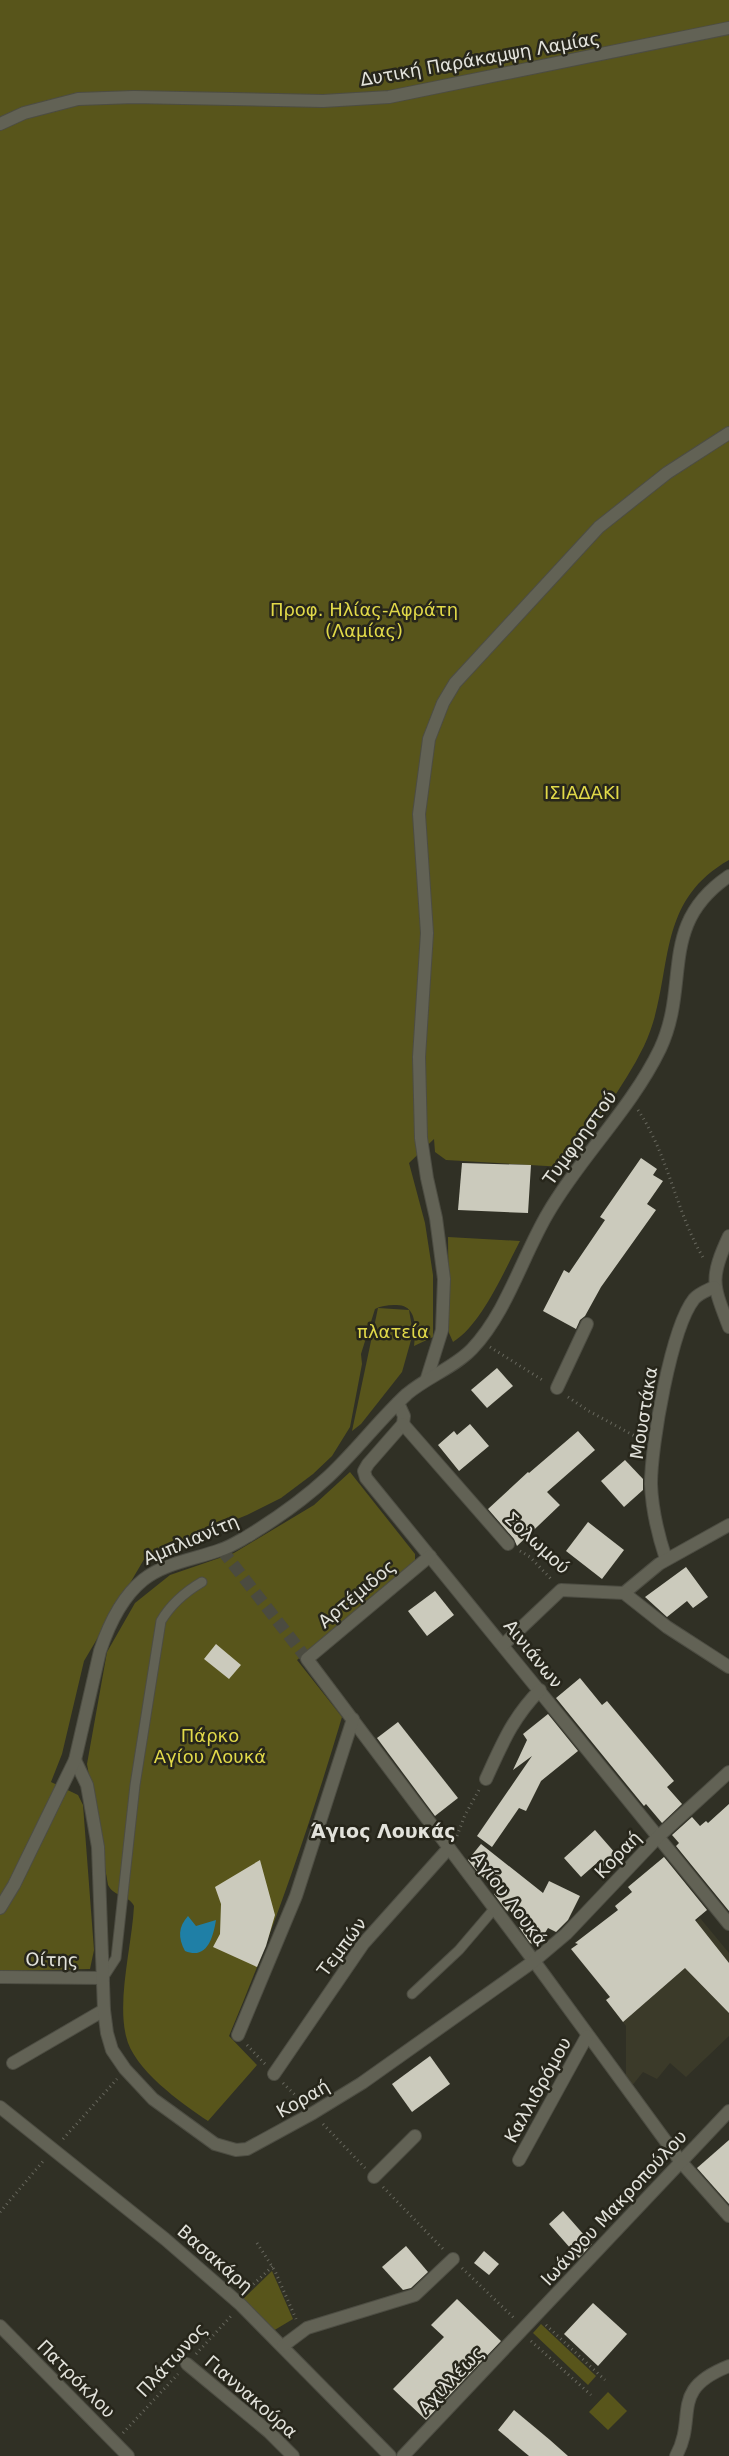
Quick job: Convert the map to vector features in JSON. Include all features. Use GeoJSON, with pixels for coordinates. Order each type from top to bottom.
{"type":"FeatureCollection","features":[{"type":"Feature","properties":{"kind":"street","name":"Δυτική Παράκαμψη Λαμίας"},"geometry":{"type":"LineString","coordinates":[[0,124],[24,113],[52,105],[87,99],[134,97],[323,101],[389,97],[729,28]]}},
{"type":"Feature","properties":{"kind":"street"},"geometry":{"type":"LineString","coordinates":[[427,1378],[442,1330],[444,1279],[436,1218],[421,1138],[419,1057],[427,933],[419,814],[429,739],[442,703],[455,683],[583,543],[640,494],[690,457],[729,433]]}},
{"type":"Feature","properties":{"kind":"street","name":"Τυμφρηστού"},"geometry":{"type":"LineString","coordinates":[[409,1392],[471,1350],[492,1321],[549,1211],[629,1099],[656,1057],[666,1032],[685,926],[700,902],[729,876]]}},
{"type":"Feature","properties":{"kind":"street"},"geometry":{"type":"LineString","coordinates":[[729,1236],[715,1274],[714,1287],[729,1328]]}},
{"type":"Feature","properties":{"kind":"street","name":"Μουστάκα"},"geometry":{"type":"LineString","coordinates":[[666,1559],[659,1540],[651,1484],[658,1419],[679,1328],[695,1297],[714,1287]]}},
{"type":"Feature","properties":{"kind":"street"},"geometry":{"type":"LineString","coordinates":[[556,1388],[587,1324]]}},
{"type":"Feature","properties":{"kind":"street","name":"Αμπλιανίτη"},"geometry":{"type":"LineString","coordinates":[[0,1908],[14,1885],[75,1760],[105,1636],[134,1588],[144,1579],[167,1567],[228,1547],[287,1510],[329,1476],[409,1392]]}},
{"type":"Feature","properties":{"kind":"street"},"geometry":{"type":"LineString","coordinates":[[398,1403],[404,1416],[402,1424]]}},
{"type":"Feature","properties":{"kind":"street","name":"Σολωμού"},"geometry":{"type":"LineString","coordinates":[[402,1424],[508,1544]]}},
{"type":"Feature","properties":{"kind":"street","name":"Αινιάνων"},"geometry":{"type":"LineString","coordinates":[[402,1424],[368,1464],[364,1475],[660,1836],[729,1924]]}},
{"type":"Feature","properties":{"kind":"street"},"geometry":{"type":"LineString","coordinates":[[729,1525],[666,1559],[624,1593],[667,1627],[729,1667]]}},
{"type":"Feature","properties":{"kind":"street","name":"Αρτέμιδος"},"geometry":{"type":"LineString","coordinates":[[307,1659],[430,1556]]}},
{"type":"Feature","properties":{"kind":"street"},"geometry":{"type":"LineString","coordinates":[[503,1645],[561,1590]]}},
{"type":"Feature","properties":{"kind":"street","name":"Σολωμού"},"geometry":{"type":"LineString","coordinates":[[561,1590],[624,1593]]}},
{"type":"Feature","properties":{"kind":"street","name":"Αγίου Λουκά"},"geometry":{"type":"LineString","coordinates":[[307,1659],[534,1961],[681,2162],[729,2216]]}},
{"type":"Feature","properties":{"kind":"street"},"geometry":{"type":"LineString","coordinates":[[486,1779],[508,1732],[522,1708],[540,1690]]}},
{"type":"Feature","properties":{"kind":"street"},"geometry":{"type":"LineString","coordinates":[[238,2035],[296,1896],[353,1719]]}},
{"type":"Feature","properties":{"kind":"street","name":"Κοραή"},"geometry":{"type":"LineString","coordinates":[[75,1760],[87,1785],[98,1847],[104,2010],[107,2033],[112,2050],[135,2081],[158,2104],[208,2140],[225,2148],[240,2151],[268,2139],[343,2095],[534,1961],[566,1934],[660,1836],[729,1772]]}},
{"type":"Feature","properties":{"kind":"street","name":"Τεμπών"},"geometry":{"type":"LineString","coordinates":[[274,2074],[363,1944],[448,1849]]}},
{"type":"Feature","properties":{"kind":"street","name":"Οίτης"},"geometry":{"type":"LineString","coordinates":[[0,1977],[103,1978]]}},
{"type":"Feature","properties":{"kind":"street"},"geometry":{"type":"LineString","coordinates":[[13,2063],[104,2010]]}},
{"type":"Feature","properties":{"kind":"street","name":"Καλλιδρόμου"},"geometry":{"type":"LineString","coordinates":[[519,2160],[587,2036]]}},
{"type":"Feature","properties":{"kind":"street","name":"Βασακάρη"},"geometry":{"type":"LineString","coordinates":[[0,2107],[166,2239],[238,2302],[390,2456]]}},
{"type":"Feature","properties":{"kind":"street","name":"Ιωάννου Μακροπούλου"},"geometry":{"type":"LineString","coordinates":[[523,2330],[729,2111]]}},
{"type":"Feature","properties":{"kind":"street"},"geometry":{"type":"LineString","coordinates":[[374,2177],[415,2136]]}},
{"type":"Feature","properties":{"kind":"street"},"geometry":{"type":"LineString","coordinates":[[283,2346],[301,2331],[345,2315],[408,2298],[428,2284],[453,2259]]}},
{"type":"Feature","properties":{"kind":"street","name":"Πατρόκλου"},"geometry":{"type":"LineString","coordinates":[[0,2326],[128,2456]]}},
{"type":"Feature","properties":{"kind":"street","name":"Αχιλλέως"},"geometry":{"type":"LineString","coordinates":[[403,2456],[523,2330]]}},
{"type":"Feature","properties":{"kind":"street","name":"Γιαννακούρα"},"geometry":{"type":"LineString","coordinates":[[187,2364],[269,2432],[293,2456]]}},
{"type":"Feature","properties":{"kind":"street"},"geometry":{"type":"LineString","coordinates":[[676,2456],[681,2443],[687,2405],[692,2392],[710,2375],[729,2366]]}},
{"type":"Feature","properties":{"kind":"lane"},"geometry":{"type":"LineString","coordinates":[[103,1978],[116,1958],[135,1784],[161,1622],[167,1611],[188,1590],[202,1582]]}},
{"type":"Feature","properties":{"kind":"lane"},"geometry":{"type":"LineString","coordinates":[[412,1994],[459,1950],[494,1909]]}},
{"type":"Feature","properties":{"kind":"path"},"geometry":{"type":"LineString","coordinates":[[629,1099],[650,1129],[702,1256],[715,1274]]}},
{"type":"Feature","properties":{"kind":"path","name":"Σολωμού"},"geometry":{"type":"LineString","coordinates":[[508,1544],[530,1557],[561,1590]]}},
{"type":"Feature","properties":{"kind":"path"},"geometry":{"type":"LineString","coordinates":[[448,1849],[486,1779]]}},
{"type":"Feature","properties":{"kind":"path"},"geometry":{"type":"LineString","coordinates":[[257,2243],[273,2266],[301,2331]]}},
{"type":"Feature","properties":{"kind":"path","name":"Πλάτωνος"},"geometry":{"type":"LineString","coordinates":[[115,2442],[187,2364],[238,2302],[273,2266]]}},
{"type":"Feature","properties":{"kind":"path"},"geometry":{"type":"LineString","coordinates":[[536,2316],[605,2380]]}},
{"type":"Feature","properties":{"kind":"path"},"geometry":{"type":"LineString","coordinates":[[523,2330],[591,2395]]}},
{"type":"Feature","properties":{"kind":"shaded area"},"geometry":{"type":"Polygon","coordinates":[[[700,1918],[729,1953],[729,2036],[686,2077],[670,2063],[657,2079],[643,2072],[627,2092],[619,2082],[626,2075],[626,2026],[606,2000],[700,1918]]]}},
{"type":"Feature","properties":{"kind":"green space","name":"Προφ. Ηλίας-Αφράτη (Λαμίας)"},"geometry":{"type":"Polygon","coordinates":[[[0,0],[729,0],[729,860],[704,878],[687,898],[676,921],[669,944],[654,1021],[644,1046],[617,1093],[564,1167],[446,1160],[435,1152],[434,1139],[409,1163],[425,1223],[433,1275],[433,1337],[414,1346],[414,1318],[408,1308],[402,1305],[391,1305],[375,1309],[361,1354],[362,1364],[350,1427],[332,1456],[313,1474],[281,1498],[247,1515],[146,1556],[84,1661],[62,1754],[51,1782],[78,1795],[83,1805],[94,1950],[90,1969],[0,1971],[0,0]]]}},
{"type":"Feature","properties":{"kind":"green space"},"geometry":{"type":"Polygon","coordinates":[[[448,1237],[520,1241],[483,1310],[464,1334],[453,1342],[449,1333],[448,1237]]]}},
{"type":"Feature","properties":{"kind":"green space","name":"πλατεία"},"geometry":{"type":"Polygon","coordinates":[[[378,1308],[409,1310],[413,1333],[402,1372],[361,1424],[352,1431],[378,1308]]]}},
{"type":"Feature","properties":{"kind":"green space","name":"Πάρκο Αγίου Λουκά"},"geometry":{"type":"Polygon","coordinates":[[[350,1472],[415,1554],[415,1561],[297,1660],[342,1717],[290,1878],[229,2036],[257,2065],[208,2121],[172,2095],[148,2073],[130,2048],[126,2036],[123,2006],[124,1989],[134,1906],[132,1902],[114,1892],[108,1885],[87,1764],[107,1652],[135,1603],[170,1575],[234,1553],[314,1505],[350,1472]]]}},
{"type":"Feature","properties":{"kind":"green space"},"geometry":{"type":"Polygon","coordinates":[[[272,2271],[293,2319],[273,2331],[242,2300],[272,2271]]]}},
{"type":"Feature","properties":{"kind":"green space"},"geometry":{"type":"Polygon","coordinates":[[[541,2324],[596,2376],[588,2385],[533,2333],[541,2324]]]}},
{"type":"Feature","properties":{"kind":"green space"},"geometry":{"type":"Polygon","coordinates":[[[608,2392],[627,2411],[608,2430],[589,2412],[608,2392]]]}},
{"type":"Feature","properties":{"kind":"water"},"geometry":{"type":"Polygon","coordinates":[[[188,1916],[196,1926],[216,1920],[208,1946],[199,1952],[185,1951],[181,1942],[182,1924],[188,1916]]]}},
{"type":"Feature","properties":{"kind":"building"},"geometry":{"type":"Polygon","coordinates":[[[641,1158],[657,1169],[653,1175],[663,1181],[647,1204],[656,1210],[601,1287],[576,1329],[543,1311],[564,1270],[569,1273],[605,1220],[600,1217],[641,1158]]]}},
{"type":"Feature","properties":{"kind":"building"},"geometry":{"type":"Polygon","coordinates":[[[462,1163],[531,1165],[528,1213],[458,1210],[462,1163]]]}},
{"type":"Feature","properties":{"kind":"building"},"geometry":{"type":"Polygon","coordinates":[[[497,1368],[513,1386],[487,1408],[471,1390],[497,1368]]]}},
{"type":"Feature","properties":{"kind":"building"},"geometry":{"type":"Polygon","coordinates":[[[470,1424],[489,1446],[459,1471],[438,1445],[454,1431],[457,1435],[470,1424]]]}},
{"type":"Feature","properties":{"kind":"building"},"geometry":{"type":"Polygon","coordinates":[[[578,1431],[595,1450],[547,1492],[560,1505],[517,1546],[514,1539],[488,1509],[528,1472],[578,1431]]]}},
{"type":"Feature","properties":{"kind":"building"},"geometry":{"type":"Polygon","coordinates":[[[625,1460],[643,1479],[643,1490],[624,1507],[601,1481],[625,1460]]]}},
{"type":"Feature","properties":{"kind":"building"},"geometry":{"type":"Polygon","coordinates":[[[588,1522],[624,1550],[602,1579],[566,1551],[588,1522]]]}},
{"type":"Feature","properties":{"kind":"building"},"geometry":{"type":"Polygon","coordinates":[[[686,1567],[708,1597],[693,1608],[687,1601],[667,1617],[645,1597],[686,1567]]]}},
{"type":"Feature","properties":{"kind":"building"},"geometry":{"type":"Polygon","coordinates":[[[435,1591],[454,1615],[427,1636],[408,1611],[435,1591]]]}},
{"type":"Feature","properties":{"kind":"building"},"geometry":{"type":"Polygon","coordinates":[[[216,1644],[241,1665],[229,1679],[204,1659],[216,1644]]]}},
{"type":"Feature","properties":{"kind":"building"},"geometry":{"type":"Polygon","coordinates":[[[580,1678],[602,1705],[607,1701],[674,1781],[667,1787],[682,1804],[662,1823],[646,1804],[644,1806],[556,1698],[580,1678]]]}},
{"type":"Feature","properties":{"kind":"building"},"geometry":{"type":"Polygon","coordinates":[[[548,1714],[578,1751],[541,1781],[526,1811],[519,1808],[492,1847],[477,1836],[532,1756],[513,1770],[527,1740],[523,1734],[548,1714]]]}},
{"type":"Feature","properties":{"kind":"building"},"geometry":{"type":"Polygon","coordinates":[[[398,1722],[458,1798],[435,1816],[377,1738],[398,1722]]]}},
{"type":"Feature","properties":{"kind":"building"},"geometry":{"type":"Polygon","coordinates":[[[729,1804],[729,1911],[676,1846],[679,1843],[672,1835],[692,1817],[700,1826],[706,1821],[708,1823],[729,1804]]]}},
{"type":"Feature","properties":{"kind":"building"},"geometry":{"type":"Polygon","coordinates":[[[595,1830],[616,1854],[602,1867],[598,1862],[581,1877],[564,1858],[595,1830]]]}},
{"type":"Feature","properties":{"kind":"building"},"geometry":{"type":"Polygon","coordinates":[[[481,1844],[543,1893],[549,1881],[580,1896],[568,1920],[556,1932],[548,1928],[537,1946],[530,1943],[519,1927],[522,1922],[506,1910],[494,1894],[498,1889],[479,1874],[468,1860],[481,1844]]]}},
{"type":"Feature","properties":{"kind":"building"},"geometry":{"type":"Polygon","coordinates":[[[664,1857],[707,1910],[695,1920],[729,1963],[729,2013],[685,1968],[623,2022],[606,2000],[610,1997],[571,1949],[578,1944],[575,1943],[618,1910],[615,1906],[632,1892],[628,1887],[664,1857]]]}},
{"type":"Feature","properties":{"kind":"building"},"geometry":{"type":"Polygon","coordinates":[[[260,1860],[275,1915],[266,1946],[257,1967],[213,1947],[220,1934],[221,1904],[215,1887],[260,1860]]]}},
{"type":"Feature","properties":{"kind":"building"},"geometry":{"type":"Polygon","coordinates":[[[430,2056],[450,2084],[412,2112],[392,2084],[430,2056]]]}},
{"type":"Feature","properties":{"kind":"building"},"geometry":{"type":"Polygon","coordinates":[[[729,2140],[729,2204],[697,2168],[729,2140]]]}},
{"type":"Feature","properties":{"kind":"building"},"geometry":{"type":"Polygon","coordinates":[[[563,2211],[592,2244],[579,2258],[549,2224],[563,2211]]]}},
{"type":"Feature","properties":{"kind":"building"},"geometry":{"type":"Polygon","coordinates":[[[406,2246],[428,2272],[411,2288],[403,2290],[382,2267],[406,2246]]]}},
{"type":"Feature","properties":{"kind":"building"},"geometry":{"type":"Polygon","coordinates":[[[484,2251],[499,2264],[489,2275],[474,2263],[484,2251]]]}},
{"type":"Feature","properties":{"kind":"building"},"geometry":{"type":"Polygon","coordinates":[[[457,2299],[501,2341],[426,2420],[393,2389],[444,2337],[431,2325],[457,2299]]]}},
{"type":"Feature","properties":{"kind":"building"},"geometry":{"type":"Polygon","coordinates":[[[593,2303],[627,2334],[598,2366],[564,2334],[593,2303]]]}},
{"type":"Feature","properties":{"kind":"building"},"geometry":{"type":"Polygon","coordinates":[[[514,2410],[568,2456],[529,2456],[498,2430],[514,2410]]]}},
{"type":"Feature","properties":{"kind":"tunnel"},"geometry":{"type":"LineString","coordinates":[[222,1550],[307,1659]]}},
{"type":"Feature","properties":{"kind":"district","name":"Άγιος Λουκάς"},"geometry":{"type":"Point","coordinates":[383,1831]}},
{"type":"Feature","properties":{"kind":"park label","name":"ΙΣΙΑΔΑΚΙ"},"geometry":{"type":"Point","coordinates":[582,793]}}]}
